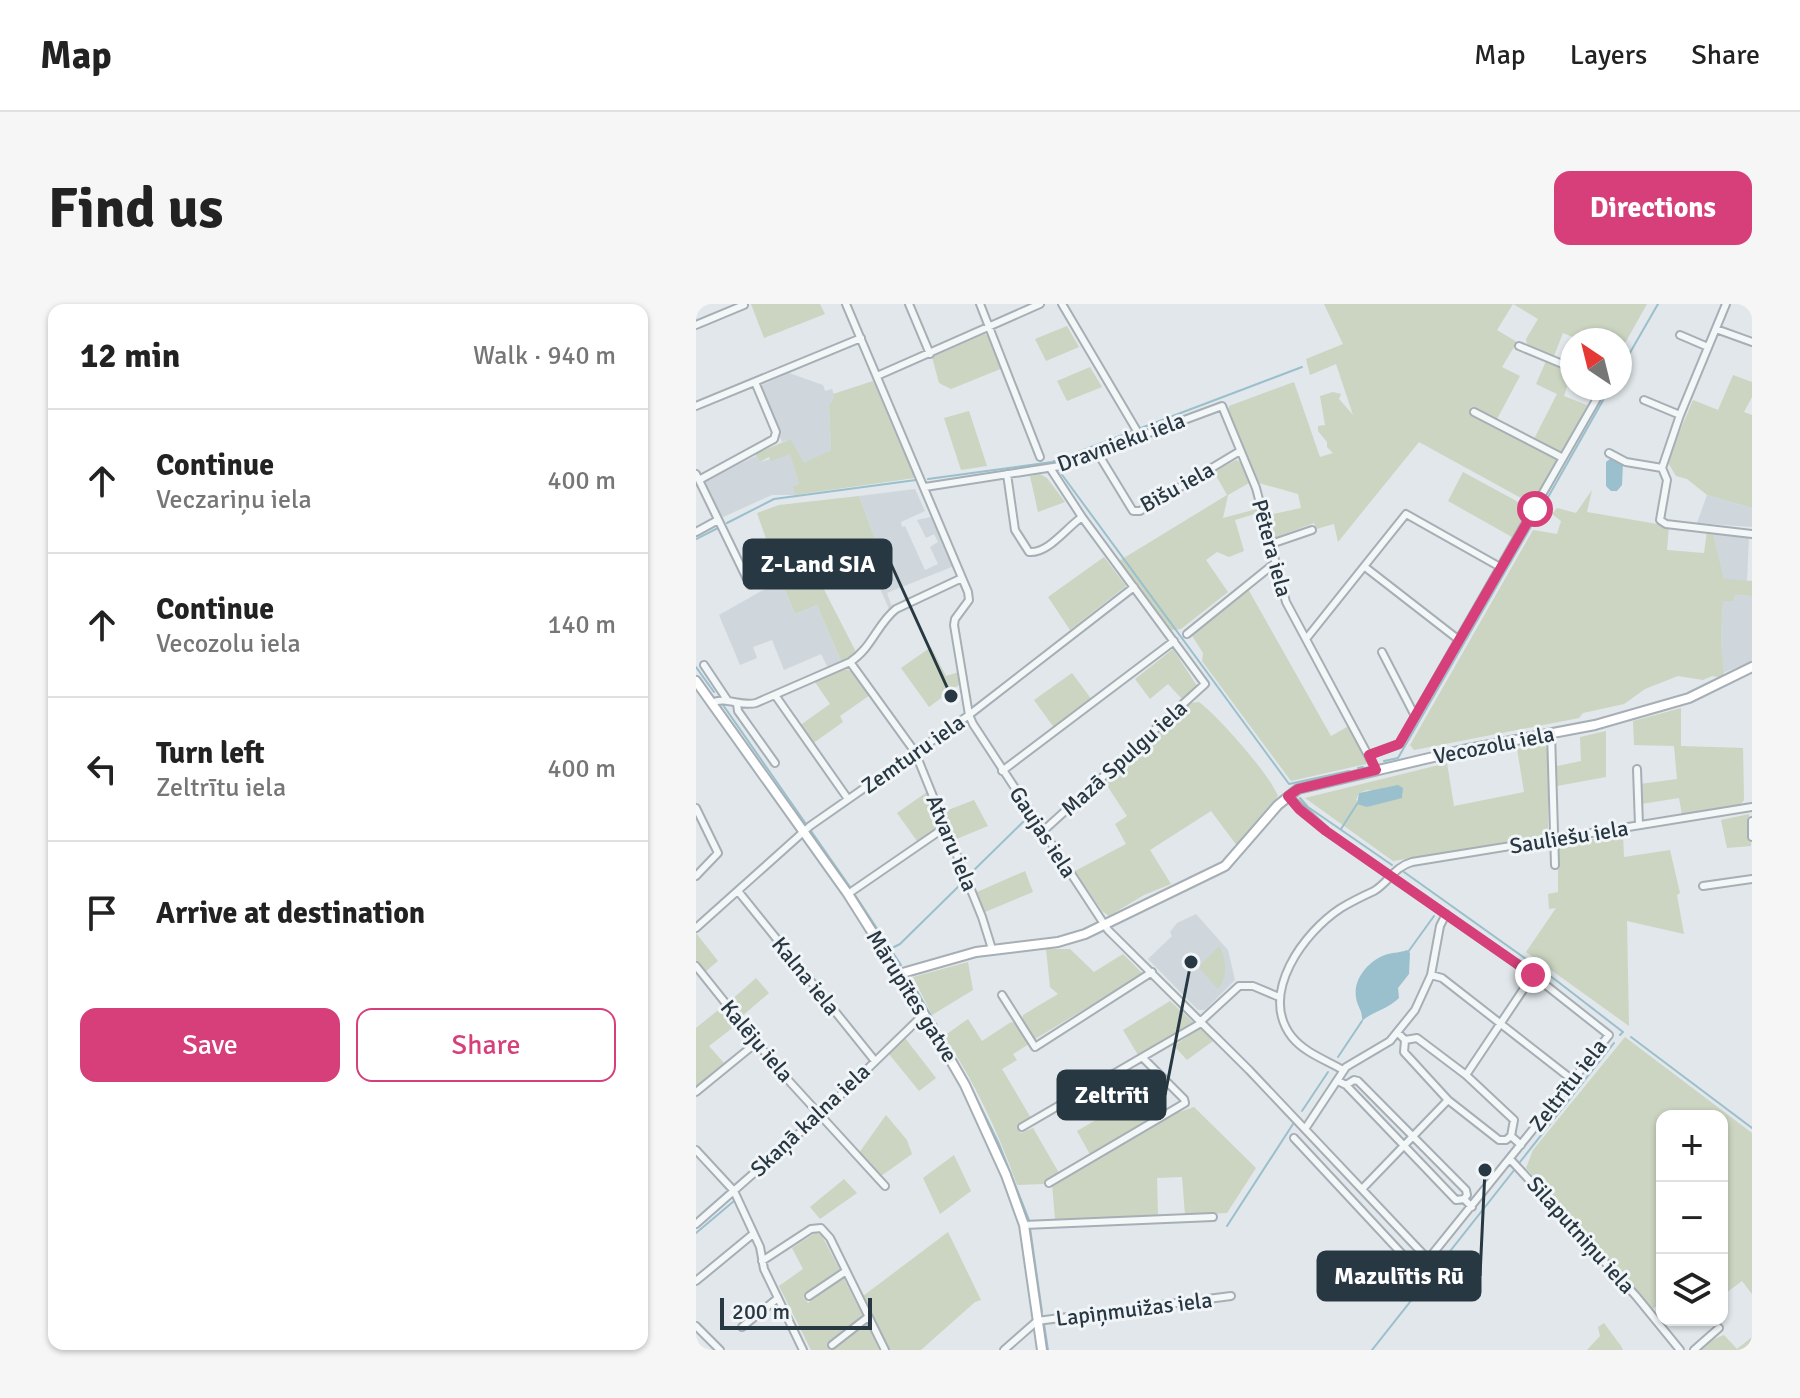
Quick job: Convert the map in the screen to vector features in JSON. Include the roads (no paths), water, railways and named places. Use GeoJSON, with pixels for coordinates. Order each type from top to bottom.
{"type":"FeatureCollection","features":[{"type":"Feature","properties":{"kind":"street","name":"Gaujas iela"},"geometry":{"type":"LineString","coordinates":[[846,304],[962,578],[969,600],[954,625],[969,715],[1002,771],[1104,925],[1425,1256],[1433,1256]]}},
{"type":"Feature","properties":{"kind":"street"},"geometry":{"type":"LineString","coordinates":[[909,304],[930,354]]}},
{"type":"Feature","properties":{"kind":"street"},"geometry":{"type":"LineString","coordinates":[[980,304],[1040,457]]}},
{"type":"Feature","properties":{"kind":"street"},"geometry":{"type":"LineString","coordinates":[[877,376],[1040,304]]}},
{"type":"Feature","properties":{"kind":"street"},"geometry":{"type":"LineString","coordinates":[[1062,304],[1140,436]]}},
{"type":"Feature","properties":{"kind":"street"},"geometry":{"type":"LineString","coordinates":[[1726,304],[1680,415],[1662,468],[1667,480],[1660,520],[1666,524],[1752,534]]}},
{"type":"Feature","properties":{"kind":"street"},"geometry":{"type":"LineString","coordinates":[[696,325],[744,305]]}},
{"type":"Feature","properties":{"kind":"street"},"geometry":{"type":"LineString","coordinates":[[1716,329],[1752,342]]}},
{"type":"Feature","properties":{"kind":"street"},"geometry":{"type":"LineString","coordinates":[[1680,335],[1708,347]]}},
{"type":"Feature","properties":{"kind":"street"},"geometry":{"type":"LineString","coordinates":[[696,406],[861,338]]}},
{"type":"Feature","properties":{"kind":"street"},"geometry":{"type":"LineString","coordinates":[[1519,346],[1560,363]]}},
{"type":"Feature","properties":{"kind":"street"},"geometry":{"type":"LineString","coordinates":[[750,585],[698,477],[774,439],[776,432],[755,382]]}},
{"type":"Feature","properties":{"kind":"street"},"geometry":{"type":"LineString","coordinates":[[1369,755],[1399,744],[1596,400]]}},
{"type":"Feature","properties":{"kind":"street"},"geometry":{"type":"LineString","coordinates":[[1644,400],[1680,415]]}},
{"type":"Feature","properties":{"kind":"street","name":"Dravnieku iela"},"geometry":{"type":"LineString","coordinates":[[925,487],[1050,468],[1222,406]]}},
{"type":"Feature","properties":{"kind":"street","name":"Pētera iela"},"geometry":{"type":"LineString","coordinates":[[1222,406],[1256,488],[1286,602],[1376,770]]}},
{"type":"Feature","properties":{"kind":"street"},"geometry":{"type":"LineString","coordinates":[[1474,412],[1563,458]]}},
{"type":"Feature","properties":{"kind":"street","name":"Bišu iela"},"geometry":{"type":"LineString","coordinates":[[1097,452],[1133,511],[1140,511],[1240,451]]}},
{"type":"Feature","properties":{"kind":"street"},"geometry":{"type":"LineString","coordinates":[[1609,453],[1626,462],[1662,468]]}},
{"type":"Feature","properties":{"kind":"street"},"geometry":{"type":"LineString","coordinates":[[1002,771],[1174,641],[1082,517],[1050,468]]}},
{"type":"Feature","properties":{"kind":"street"},"geometry":{"type":"LineString","coordinates":[[1007,474],[1015,530],[1029,552],[1038,553],[1046,548],[1082,517]]}},
{"type":"Feature","properties":{"kind":"street"},"geometry":{"type":"LineString","coordinates":[[1306,639],[1406,514],[1500,567]]}},
{"type":"Feature","properties":{"kind":"street"},"geometry":{"type":"LineString","coordinates":[[696,532],[718,520]]}},
{"type":"Feature","properties":{"kind":"street"},"geometry":{"type":"LineString","coordinates":[[1271,544],[1312,530]]}},
{"type":"Feature","properties":{"kind":"street"},"geometry":{"type":"LineString","coordinates":[[1187,634],[1275,563]]}},
{"type":"Feature","properties":{"kind":"street"},"geometry":{"type":"LineString","coordinates":[[1365,567],[1459,640]]}},
{"type":"Feature","properties":{"kind":"street"},"geometry":{"type":"LineString","coordinates":[[721,688],[714,701],[750,704],[850,662],[863,653],[896,609],[962,578]]}},
{"type":"Feature","properties":{"kind":"street","name":"Zemturu iela"},"geometry":{"type":"LineString","coordinates":[[696,928],[804,831],[969,715],[1134,587]]}},
{"type":"Feature","properties":{"kind":"street","name":"Mazā Spulgu iela"},"geometry":{"type":"LineString","coordinates":[[1042,832],[1205,684],[1174,641]]}},
{"type":"Feature","properties":{"kind":"street"},"geometry":{"type":"LineString","coordinates":[[1382,652],[1415,716]]}},
{"type":"Feature","properties":{"kind":"street","name":"Atvaru iela"},"geometry":{"type":"LineString","coordinates":[[850,662],[915,752],[992,949]]}},
{"type":"Feature","properties":{"kind":"street"},"geometry":{"type":"LineString","coordinates":[[704,665],[728,702]]}},
{"type":"Feature","properties":{"kind":"street","name":"Vecozolu iela"},"geometry":{"type":"LineString","coordinates":[[899,974],[992,949],[1058,942],[1104,925],[1225,866],[1288,796],[1298,789],[1595,725],[1689,698],[1752,667]]}},
{"type":"Feature","properties":{"kind":"street","name":"Mārupītes gatve"},"geometry":{"type":"LineString","coordinates":[[696,681],[714,701],[848,894],[965,1085],[1013,1190],[1024,1225],[1042,1350]]}},
{"type":"Feature","properties":{"kind":"street"},"geometry":{"type":"LineString","coordinates":[[775,695],[848,799]]}},
{"type":"Feature","properties":{"kind":"street"},"geometry":{"type":"LineString","coordinates":[[737,704],[738,711],[775,763]]}},
{"type":"Feature","properties":{"kind":"street"},"geometry":{"type":"LineString","coordinates":[[1551,733],[1555,865]]}},
{"type":"Feature","properties":{"kind":"street"},"geometry":{"type":"LineString","coordinates":[[1637,769],[1639,825]]}},
{"type":"Feature","properties":{"kind":"street","name":"Zeltrītu iela"},"geometry":{"type":"LineString","coordinates":[[1288,796],[1311,820],[1533,975],[1609,1035],[1433,1256]]}},
{"type":"Feature","properties":{"kind":"street"},"geometry":{"type":"LineString","coordinates":[[1752,807],[1752,837]]}},
{"type":"Feature","properties":{"kind":"street","name":"Sauliešu iela"},"geometry":{"type":"LineString","coordinates":[[1391,876],[1400,866],[1412,862],[1752,807]]}},
{"type":"Feature","properties":{"kind":"street"},"geometry":{"type":"LineString","coordinates":[[696,808],[718,849],[716,857],[696,876]]}},
{"type":"Feature","properties":{"kind":"street"},"geometry":{"type":"LineString","coordinates":[[848,894],[944,828]]}},
{"type":"Feature","properties":{"kind":"street"},"geometry":{"type":"LineString","coordinates":[[1343,1070],[1295,1041],[1286,1026],[1279,997],[1294,959],[1312,934],[1340,909],[1383,885],[1391,876]]}},
{"type":"Feature","properties":{"kind":"street"},"geometry":{"type":"LineString","coordinates":[[1703,886],[1752,879]]}},
{"type":"Feature","properties":{"kind":"street","name":"Kalna iela"},"geometry":{"type":"LineString","coordinates":[[738,891],[875,1061]]}},
{"type":"Feature","properties":{"kind":"street"},"geometry":{"type":"LineString","coordinates":[[1305,1129],[1343,1070],[1398,1033],[1415,1010],[1431,975],[1440,926],[1446,914]]}},
{"type":"Feature","properties":{"kind":"street","name":"Kalēju iela"},"geometry":{"type":"LineString","coordinates":[[696,966],[756,1043],[885,1186]]}},
{"type":"Feature","properties":{"kind":"street"},"geometry":{"type":"LineString","coordinates":[[1002,995],[1035,1047],[1152,972]]}},
{"type":"Feature","properties":{"kind":"street"},"geometry":{"type":"LineString","coordinates":[[1431,975],[1442,978],[1574,1081]]}},
{"type":"Feature","properties":{"kind":"street"},"geometry":{"type":"LineString","coordinates":[[1466,1075],[1533,975]]}},
{"type":"Feature","properties":{"kind":"street"},"geometry":{"type":"LineString","coordinates":[[1022,1127],[1200,1022],[1239,986],[1253,986],[1279,997]]}},
{"type":"Feature","properties":{"kind":"street","name":"Skaņā kalna iela"},"geometry":{"type":"LineString","coordinates":[[696,1224],[821,1114],[924,1014]]}},
{"type":"Feature","properties":{"kind":"street"},"geometry":{"type":"LineString","coordinates":[[1398,1033],[1405,1040],[1404,1052],[1448,1100],[1499,1140],[1511,1136],[1514,1120],[1466,1075],[1417,1038],[1405,1040]]}},
{"type":"Feature","properties":{"kind":"street"},"geometry":{"type":"LineString","coordinates":[[696,1092],[756,1043]]}},
{"type":"Feature","properties":{"kind":"street"},"geometry":{"type":"LineString","coordinates":[[1049,1183],[1185,1103],[1143,1058]]}},
{"type":"Feature","properties":{"kind":"street"},"geometry":{"type":"LineString","coordinates":[[1338,1081],[1346,1085],[1456,1200],[1464,1199]]}},
{"type":"Feature","properties":{"kind":"street"},"geometry":{"type":"LineString","coordinates":[[1346,1085],[1358,1081],[1466,1190],[1464,1199]]}},
{"type":"Feature","properties":{"kind":"street"},"geometry":{"type":"LineString","coordinates":[[1362,1189],[1448,1100]]}},
{"type":"Feature","properties":{"kind":"street"},"geometry":{"type":"LineString","coordinates":[[1511,1136],[1521,1145]]}},
{"type":"Feature","properties":{"kind":"street"},"geometry":{"type":"LineString","coordinates":[[1294,1138],[1416,1269]]}},
{"type":"Feature","properties":{"kind":"street"},"geometry":{"type":"LineString","coordinates":[[696,1150],[734,1191],[803,1350]]}},
{"type":"Feature","properties":{"kind":"street","name":"Silaputniņu iela"},"geometry":{"type":"LineString","coordinates":[[1510,1159],[1636,1296],[1680,1350]]}},
{"type":"Feature","properties":{"kind":"street"},"geometry":{"type":"LineString","coordinates":[[1324,1170],[1334,1160]]}},
{"type":"Feature","properties":{"kind":"street"},"geometry":{"type":"LineString","coordinates":[[1464,1199],[1472,1207]]}},
{"type":"Feature","properties":{"kind":"street"},"geometry":{"type":"LineString","coordinates":[[1024,1225],[1213,1217]]}},
{"type":"Feature","properties":{"kind":"street"},"geometry":{"type":"LineString","coordinates":[[762,1261],[816,1227],[821,1228],[830,1238],[885,1350]]}},
{"type":"Feature","properties":{"kind":"street"},"geometry":{"type":"LineString","coordinates":[[696,1281],[753,1234]]}},
{"type":"Feature","properties":{"kind":"street"},"geometry":{"type":"LineString","coordinates":[[1393,1244],[1404,1234]]}},
{"type":"Feature","properties":{"kind":"street"},"geometry":{"type":"LineString","coordinates":[[809,1296],[846,1271]]}},
{"type":"Feature","properties":{"kind":"street","name":"Lapiņmuižas iela"},"geometry":{"type":"LineString","coordinates":[[1037,1321],[1231,1296]]}},
{"type":"Feature","properties":{"kind":"street"},"geometry":{"type":"LineString","coordinates":[[742,1327],[778,1298]]}},
{"type":"Feature","properties":{"kind":"street"},"geometry":{"type":"LineString","coordinates":[[832,1345],[868,1317]]}},
{"type":"Feature","properties":{"kind":"street"},"geometry":{"type":"LineString","coordinates":[[1004,1350],[1037,1321]]}},
{"type":"Feature","properties":{"kind":"street"},"geometry":{"type":"LineString","coordinates":[[696,1326],[699,1335],[720,1350]]}},
{"type":"Feature","properties":{"kind":"street"},"geometry":{"type":"LineString","coordinates":[[1694,1350],[1719,1328]]}},
{"type":"Feature","properties":{"kind":"water"},"geometry":{"type":"Polygon","coordinates":[[[1610,459],[1623,463],[1622,485],[1617,491],[1611,491],[1606,486],[1606,462],[1610,459]]]}},
{"type":"Feature","properties":{"kind":"water"},"geometry":{"type":"Polygon","coordinates":[[[1398,785],[1403,788],[1402,798],[1367,807],[1357,804],[1359,793],[1398,785]]]}},
{"type":"Feature","properties":{"kind":"water"},"geometry":{"type":"Polygon","coordinates":[[[1407,950],[1410,953],[1409,974],[1398,988],[1399,998],[1362,1021],[1356,997],[1360,976],[1381,957],[1407,950]]]}},
{"type":"Feature","properties":{"kind":"waterway"},"geometry":{"type":"LineString","coordinates":[[1632,349],[1658,304]]}},
{"type":"Feature","properties":{"kind":"waterway"},"geometry":{"type":"LineString","coordinates":[[1141,428],[1302,367]]}},
{"type":"Feature","properties":{"kind":"waterway"},"geometry":{"type":"LineString","coordinates":[[1543,506],[1603,400]]}},
{"type":"Feature","properties":{"kind":"waterway"},"geometry":{"type":"LineString","coordinates":[[928,479],[1052,462],[1133,431]]}},
{"type":"Feature","properties":{"kind":"waterway"},"geometry":{"type":"LineString","coordinates":[[1060,472],[1289,784],[1349,771]]}},
{"type":"Feature","properties":{"kind":"waterway"},"geometry":{"type":"LineString","coordinates":[[727,523],[774,499],[916,480]]}},
{"type":"Feature","properties":{"kind":"waterway"},"geometry":{"type":"LineString","coordinates":[[1384,761],[1398,758],[1540,511]]}},
{"type":"Feature","properties":{"kind":"waterway"},"geometry":{"type":"LineString","coordinates":[[696,539],[718,528]]}},
{"type":"Feature","properties":{"kind":"waterway"},"geometry":{"type":"LineString","coordinates":[[696,667],[714,692]]}},
{"type":"Feature","properties":{"kind":"waterway"},"geometry":{"type":"LineString","coordinates":[[723,705],[806,824]]}},
{"type":"Feature","properties":{"kind":"waterway"},"geometry":{"type":"LineString","coordinates":[[1358,768],[1363,767]]}},
{"type":"Feature","properties":{"kind":"waterway"},"geometry":{"type":"LineString","coordinates":[[1300,798],[1308,807],[1392,865]]}},
{"type":"Feature","properties":{"kind":"waterway"},"geometry":{"type":"LineString","coordinates":[[1341,829],[1357,804]]}},
{"type":"Feature","properties":{"kind":"waterway"},"geometry":{"type":"LineString","coordinates":[[969,875],[1025,820]]}},
{"type":"Feature","properties":{"kind":"waterway"},"geometry":{"type":"LineString","coordinates":[[811,831],[850,887]]}},
{"type":"Feature","properties":{"kind":"waterway"},"geometry":{"type":"LineString","coordinates":[[1404,872],[1557,981],[1623,1032],[1620,1035]]}},
{"type":"Feature","properties":{"kind":"waterway"},"geometry":{"type":"LineString","coordinates":[[890,949],[900,944],[963,882]]}},
{"type":"Feature","properties":{"kind":"waterway"},"geometry":{"type":"LineString","coordinates":[[855,895],[901,965]]}},
{"type":"Feature","properties":{"kind":"waterway"},"geometry":{"type":"LineString","coordinates":[[1408,952],[1434,916]]}},
{"type":"Feature","properties":{"kind":"waterway"},"geometry":{"type":"LineString","coordinates":[[909,977],[967,1079],[999,1144],[1029,1220]]}},
{"type":"Feature","properties":{"kind":"waterway"},"geometry":{"type":"LineString","coordinates":[[1338,1057],[1362,1021]]}},
{"type":"Feature","properties":{"kind":"waterway"},"geometry":{"type":"LineString","coordinates":[[1631,1037],[1752,1128]]}},
{"type":"Feature","properties":{"kind":"waterway"},"geometry":{"type":"LineString","coordinates":[[1520,1162],[1614,1043]]}},
{"type":"Feature","properties":{"kind":"waterway"},"geometry":{"type":"LineString","coordinates":[[1302,1111],[1328,1072]]}},
{"type":"Feature","properties":{"kind":"waterway"},"geometry":{"type":"LineString","coordinates":[[1227,1226],[1293,1124]]}},
{"type":"Feature","properties":{"kind":"waterway"},"geometry":{"type":"LineString","coordinates":[[1372,1350],[1515,1169]]}},
{"type":"Feature","properties":{"kind":"waterway"},"geometry":{"type":"LineString","coordinates":[[696,1233],[734,1201]]}},
{"type":"Feature","properties":{"kind":"waterway"},"geometry":{"type":"LineString","coordinates":[[1030,1228],[1042,1312]]}},
{"type":"Feature","properties":{"kind":"waterway"},"geometry":{"type":"LineString","coordinates":[[1044,1324],[1048,1350]]}},
{"type":"Feature","properties":{"kind":"place","name":"Z-Land SIA"},"geometry":{"type":"Point","coordinates":[951,696]}},
{"type":"Feature","properties":{"kind":"place","name":"Zeltrīti"},"geometry":{"type":"Point","coordinates":[1191,962]}},
{"type":"Feature","properties":{"kind":"place","name":"Mazulītis Rū"},"geometry":{"type":"Point","coordinates":[1485,1170]}}]}
